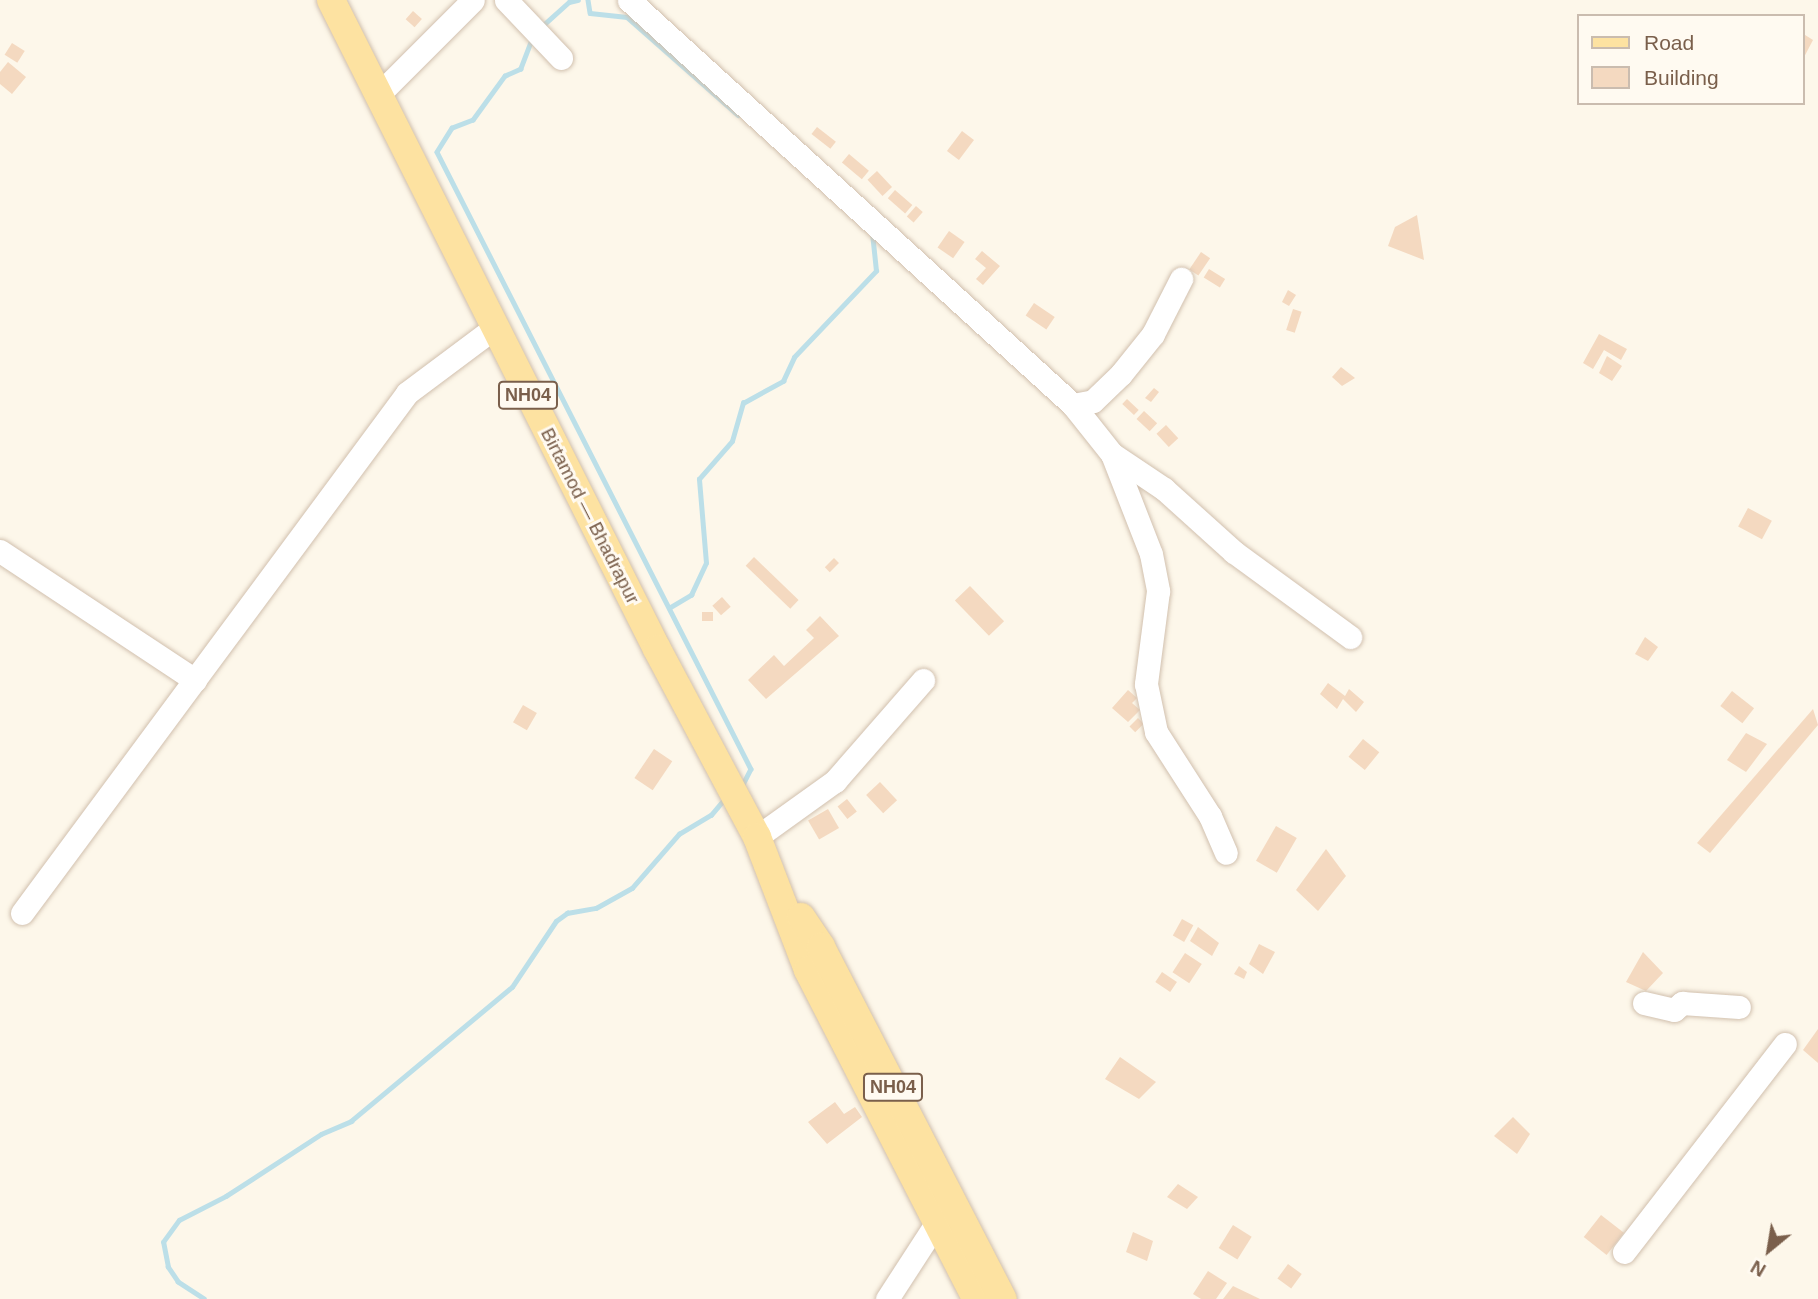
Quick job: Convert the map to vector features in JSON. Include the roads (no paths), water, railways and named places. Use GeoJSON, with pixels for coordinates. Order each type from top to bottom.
{"type":"FeatureCollection","features":[{"type":"Feature","properties":{"kind":"main road","name":"Birtamod — Bhadrapur"},"geometry":{"type":"LineString","coordinates":[[331,0],[494,328],[735,792],[776,879],[808,970],[935,1225],[976,1299]]}},
{"type":"Feature","properties":{"kind":"main road","name":"Birtamod — Bhadrapur"},"geometry":{"type":"LineString","coordinates":[[776,879],[821,947],[1003,1299]]}},
{"type":"Feature","properties":{"kind":"street"},"geometry":{"type":"LineString","coordinates":[[378,95],[473,0]]}},
{"type":"Feature","properties":{"kind":"street"},"geometry":{"type":"LineString","coordinates":[[506,0],[561,58]]}},
{"type":"Feature","properties":{"kind":"street"},"geometry":{"type":"LineString","coordinates":[[629,0],[1073,405],[1112,454],[1151,554],[1158,591],[1146,684],[1156,732],[1210,816],[1226,853]]}},
{"type":"Feature","properties":{"kind":"street"},"geometry":{"type":"LineString","coordinates":[[1073,405],[1093,401],[1121,374],[1153,334],[1181,279]]}},
{"type":"Feature","properties":{"kind":"street"},"geometry":{"type":"LineString","coordinates":[[22,913],[407,393],[494,328]]}},
{"type":"Feature","properties":{"kind":"street"},"geometry":{"type":"LineString","coordinates":[[1112,454],[1164,489],[1234,552],[1350,637]]}},
{"type":"Feature","properties":{"kind":"street"},"geometry":{"type":"LineString","coordinates":[[0,551],[195,680]]}},
{"type":"Feature","properties":{"kind":"street"},"geometry":{"type":"LineString","coordinates":[[757,837],[835,782],[923,680]]}},
{"type":"Feature","properties":{"kind":"street"},"geometry":{"type":"LineString","coordinates":[[1644,1003],[1674,1010],[1682,1003],[1739,1007]]}},
{"type":"Feature","properties":{"kind":"street"},"geometry":{"type":"LineString","coordinates":[[1624,1252],[1785,1044]]}},
{"type":"Feature","properties":{"kind":"street"},"geometry":{"type":"LineString","coordinates":[[887,1299],[935,1225]]}},
{"type":"Feature","properties":{"kind":"waterway"},"geometry":{"type":"LineString","coordinates":[[540,28],[569,2],[578,0]]}},
{"type":"Feature","properties":{"kind":"waterway"},"geometry":{"type":"LineString","coordinates":[[588,0],[590,13],[627,17],[738,115]]}},
{"type":"Feature","properties":{"kind":"waterway"},"geometry":{"type":"LineString","coordinates":[[533,37],[521,69],[505,76],[473,120],[452,128],[437,152],[751,769],[742,787]]}},
{"type":"Feature","properties":{"kind":"waterway"},"geometry":{"type":"LineString","coordinates":[[669,608],[691,595],[706,563],[699,479],[732,441],[743,403],[783,381],[794,357],[876,271],[872,235]]}},
{"type":"Feature","properties":{"kind":"waterway"},"geometry":{"type":"LineString","coordinates":[[204,1299],[178,1282],[168,1267],[163,1242],[179,1220],[226,1196],[321,1134],[351,1121],[512,987],[556,921],[567,913],[596,908],[632,888],[679,834],[711,815],[726,797]]}}]}
